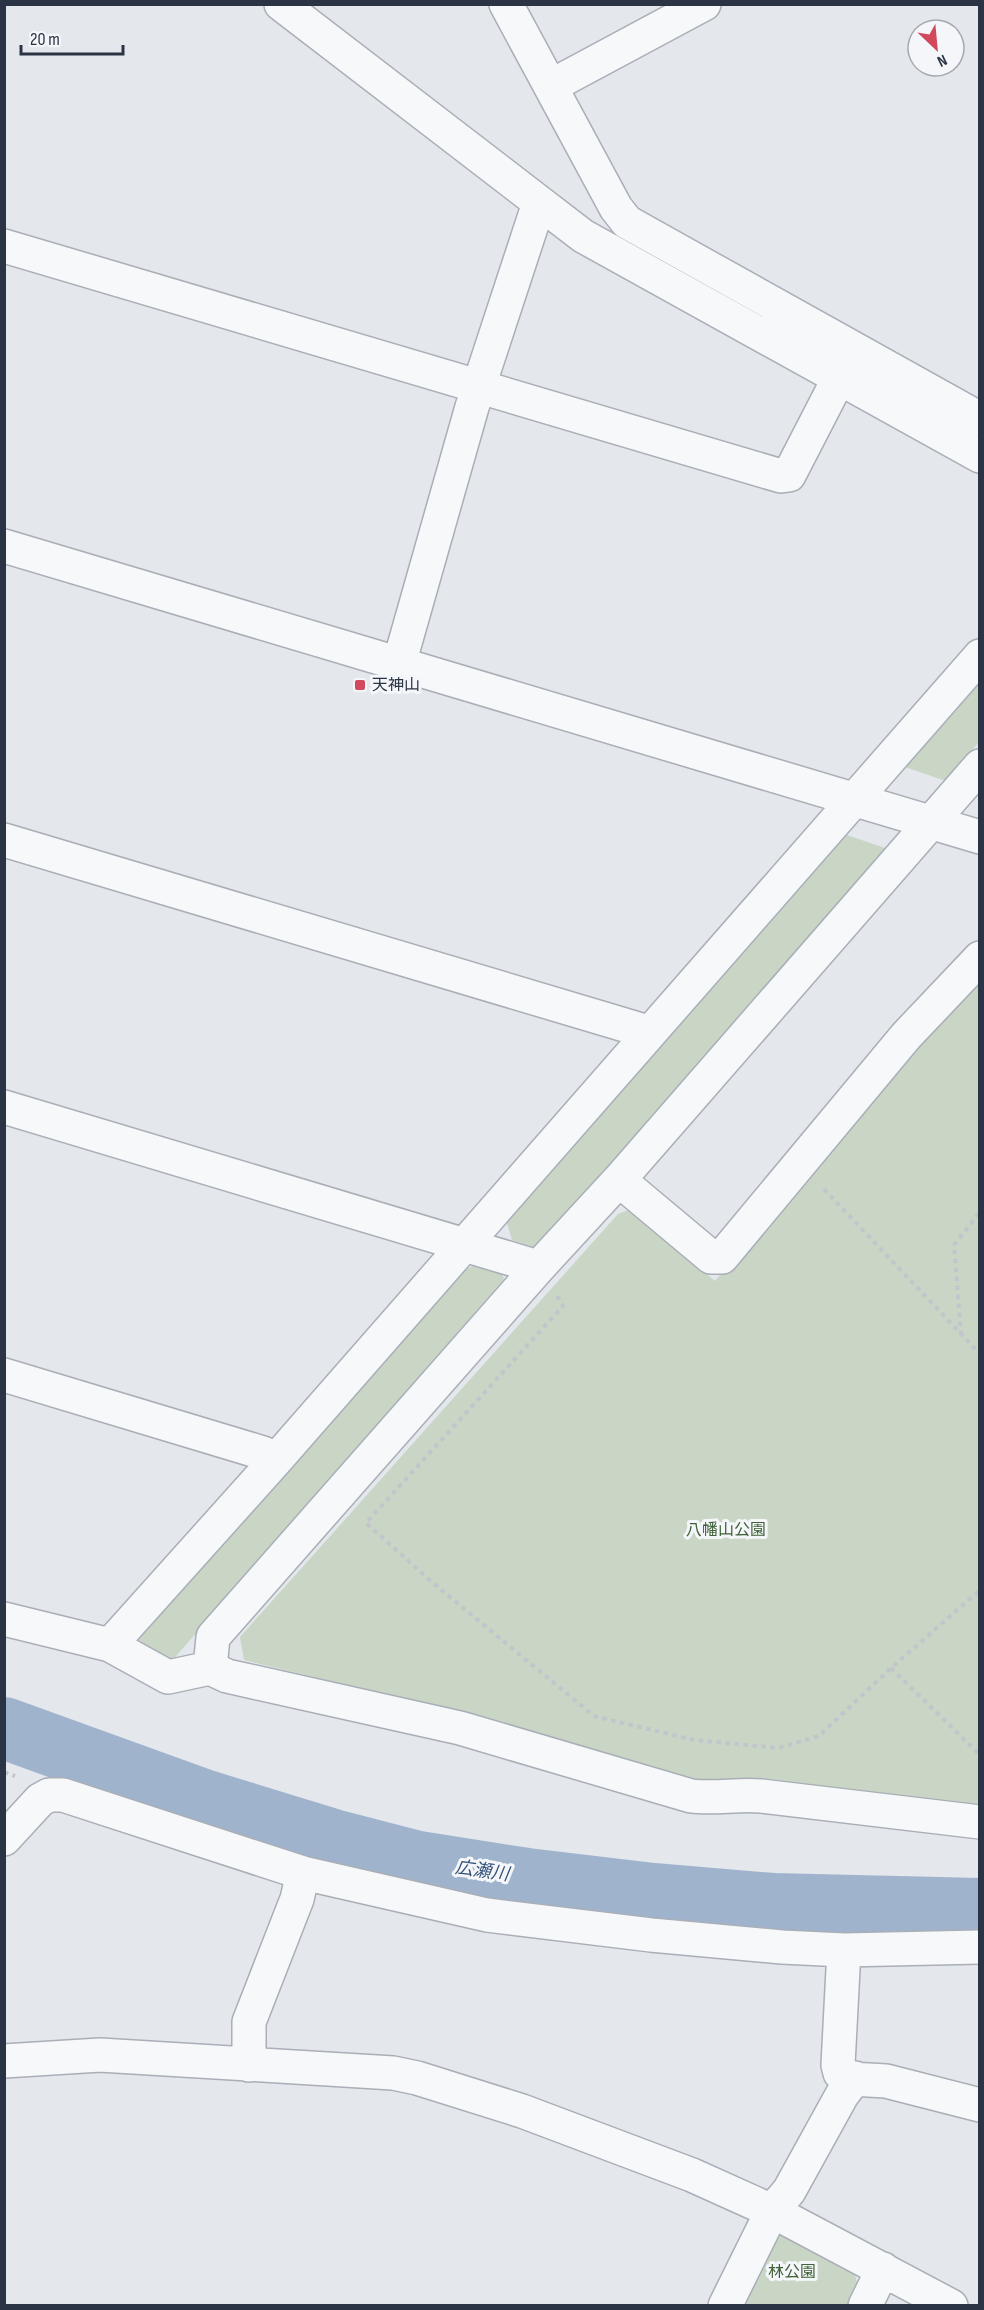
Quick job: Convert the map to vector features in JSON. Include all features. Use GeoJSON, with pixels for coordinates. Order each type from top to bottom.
{"type":"FeatureCollection","features":[{"type":"Feature","properties":{"kind":"street"},"geometry":{"type":"LineString","coordinates":[[281,4],[583,236],[980,456]]}},
{"type":"Feature","properties":{"kind":"street"},"geometry":{"type":"LineString","coordinates":[[507,4],[616,208],[627,222],[980,419]]}},
{"type":"Feature","properties":{"kind":"street"},"geometry":{"type":"LineString","coordinates":[[551,86],[704,4]]}},
{"type":"Feature","properties":{"kind":"street"},"geometry":{"type":"LineString","coordinates":[[399,664],[479,388],[539,203]]}},
{"type":"Feature","properties":{"kind":"street"},"geometry":{"type":"LineString","coordinates":[[612,253],[627,222]]}},
{"type":"Feature","properties":{"kind":"street"},"geometry":{"type":"LineString","coordinates":[[4,246],[781,476],[789,475],[839,378]]}},
{"type":"Feature","properties":{"kind":"street"},"geometry":{"type":"LineString","coordinates":[[4,546],[980,837]]}},
{"type":"Feature","properties":{"kind":"street"},"geometry":{"type":"LineString","coordinates":[[110,1645],[276,1460],[980,656]]}},
{"type":"Feature","properties":{"kind":"street"},"geometry":{"type":"LineString","coordinates":[[210,1668],[213,1637],[537,1269],[619,1180],[980,766]]}},
{"type":"Feature","properties":{"kind":"street"},"geometry":{"type":"LineString","coordinates":[[4,840],[638,1029],[647,1034]]}},
{"type":"Feature","properties":{"kind":"street"},"geometry":{"type":"LineString","coordinates":[[619,1180],[711,1257],[722,1257],[906,1036],[980,958]]}},
{"type":"Feature","properties":{"kind":"street"},"geometry":{"type":"LineString","coordinates":[[4,1107],[528,1264],[537,1269]]}},
{"type":"Feature","properties":{"kind":"street"},"geometry":{"type":"LineString","coordinates":[[4,1375],[263,1453],[276,1460]]}},
{"type":"Feature","properties":{"kind":"street"},"geometry":{"type":"LineString","coordinates":[[4,1619],[110,1645],[168,1677],[210,1668],[227,1676],[460,1728],[691,1796],[728,1798],[747,1795],[761,1796],[980,1822]]}},
{"type":"Feature","properties":{"kind":"street"},"geometry":{"type":"LineString","coordinates":[[4,1839],[40,1800],[49,1795],[63,1795],[303,1873],[487,1915],[663,1936],[782,1947],[844,1950],[980,1947]]}},
{"type":"Feature","properties":{"kind":"street"},"geometry":{"type":"LineString","coordinates":[[249,2065],[249,2022],[297,1899],[303,1873]]}},
{"type":"Feature","properties":{"kind":"street"},"geometry":{"type":"LineString","coordinates":[[844,1950],[838,2065],[840,2073],[855,2079],[886,2081],[980,2105]]}},
{"type":"Feature","properties":{"kind":"street"},"geometry":{"type":"LineString","coordinates":[[4,2061],[100,2055],[393,2073],[417,2078],[532,2115],[692,2175],[772,2211],[951,2306]]}},
{"type":"Feature","properties":{"kind":"street"},"geometry":{"type":"LineString","coordinates":[[725,2306],[772,2211],[789,2191],[842,2095],[855,2079]]}},
{"type":"Feature","properties":{"kind":"street"},"geometry":{"type":"LineString","coordinates":[[865,2306],[883,2269]]}},
{"type":"Feature","properties":{"kind":"path"},"geometry":{"type":"LineString","coordinates":[[800,1163],[980,1354]]}},
{"type":"Feature","properties":{"kind":"path"},"geometry":{"type":"LineString","coordinates":[[962,1335],[954,1245],[980,1212]]}},
{"type":"Feature","properties":{"kind":"path"},"geometry":{"type":"LineString","coordinates":[[537,1269],[563,1305],[366,1523],[433,1583],[594,1716],[694,1740],[778,1748],[819,1736],[891,1668],[980,1590]]}},
{"type":"Feature","properties":{"kind":"path"},"geometry":{"type":"LineString","coordinates":[[891,1668],[980,1755]]}},
{"type":"Feature","properties":{"kind":"green space"},"geometry":{"type":"Polygon","coordinates":[[[979,676],[979,742],[946,781],[899,765],[979,676]]]}},
{"type":"Feature","properties":{"kind":"green space"},"geometry":{"type":"Polygon","coordinates":[[[844,834],[888,849],[546,1238],[534,1247],[512,1240],[506,1220],[844,834]]]}},
{"type":"Feature","properties":{"kind":"green space","name":"八幡山公園"},"geometry":{"type":"Polygon","coordinates":[[[975,981],[979,983],[979,1811],[751,1778],[701,1784],[380,1693],[244,1660],[240,1637],[618,1214],[631,1209],[715,1281],[841,1128],[975,981]]]}},
{"type":"Feature","properties":{"kind":"green space"},"geometry":{"type":"Polygon","coordinates":[[[476,1264],[498,1267],[504,1279],[171,1662],[141,1645],[139,1639],[450,1278],[476,1264]]]}},
{"type":"Feature","properties":{"kind":"green space","name":"林公園"},"geometry":{"type":"Polygon","coordinates":[[[786,2232],[853,2267],[857,2283],[848,2305],[740,2306],[773,2236],[786,2232]]]}},
{"type":"Feature","properties":{"kind":"waterway","name":"広瀬川"},"geometry":{"type":"LineString","coordinates":[[4,1728],[203,1800],[333,1840],[418,1862],[527,1879],[653,1894],[773,1904],[980,1909]]}},
{"type":"Feature","properties":{"kind":"place","name":"天神山"},"geometry":{"type":"Point","coordinates":[360,685]}}]}
